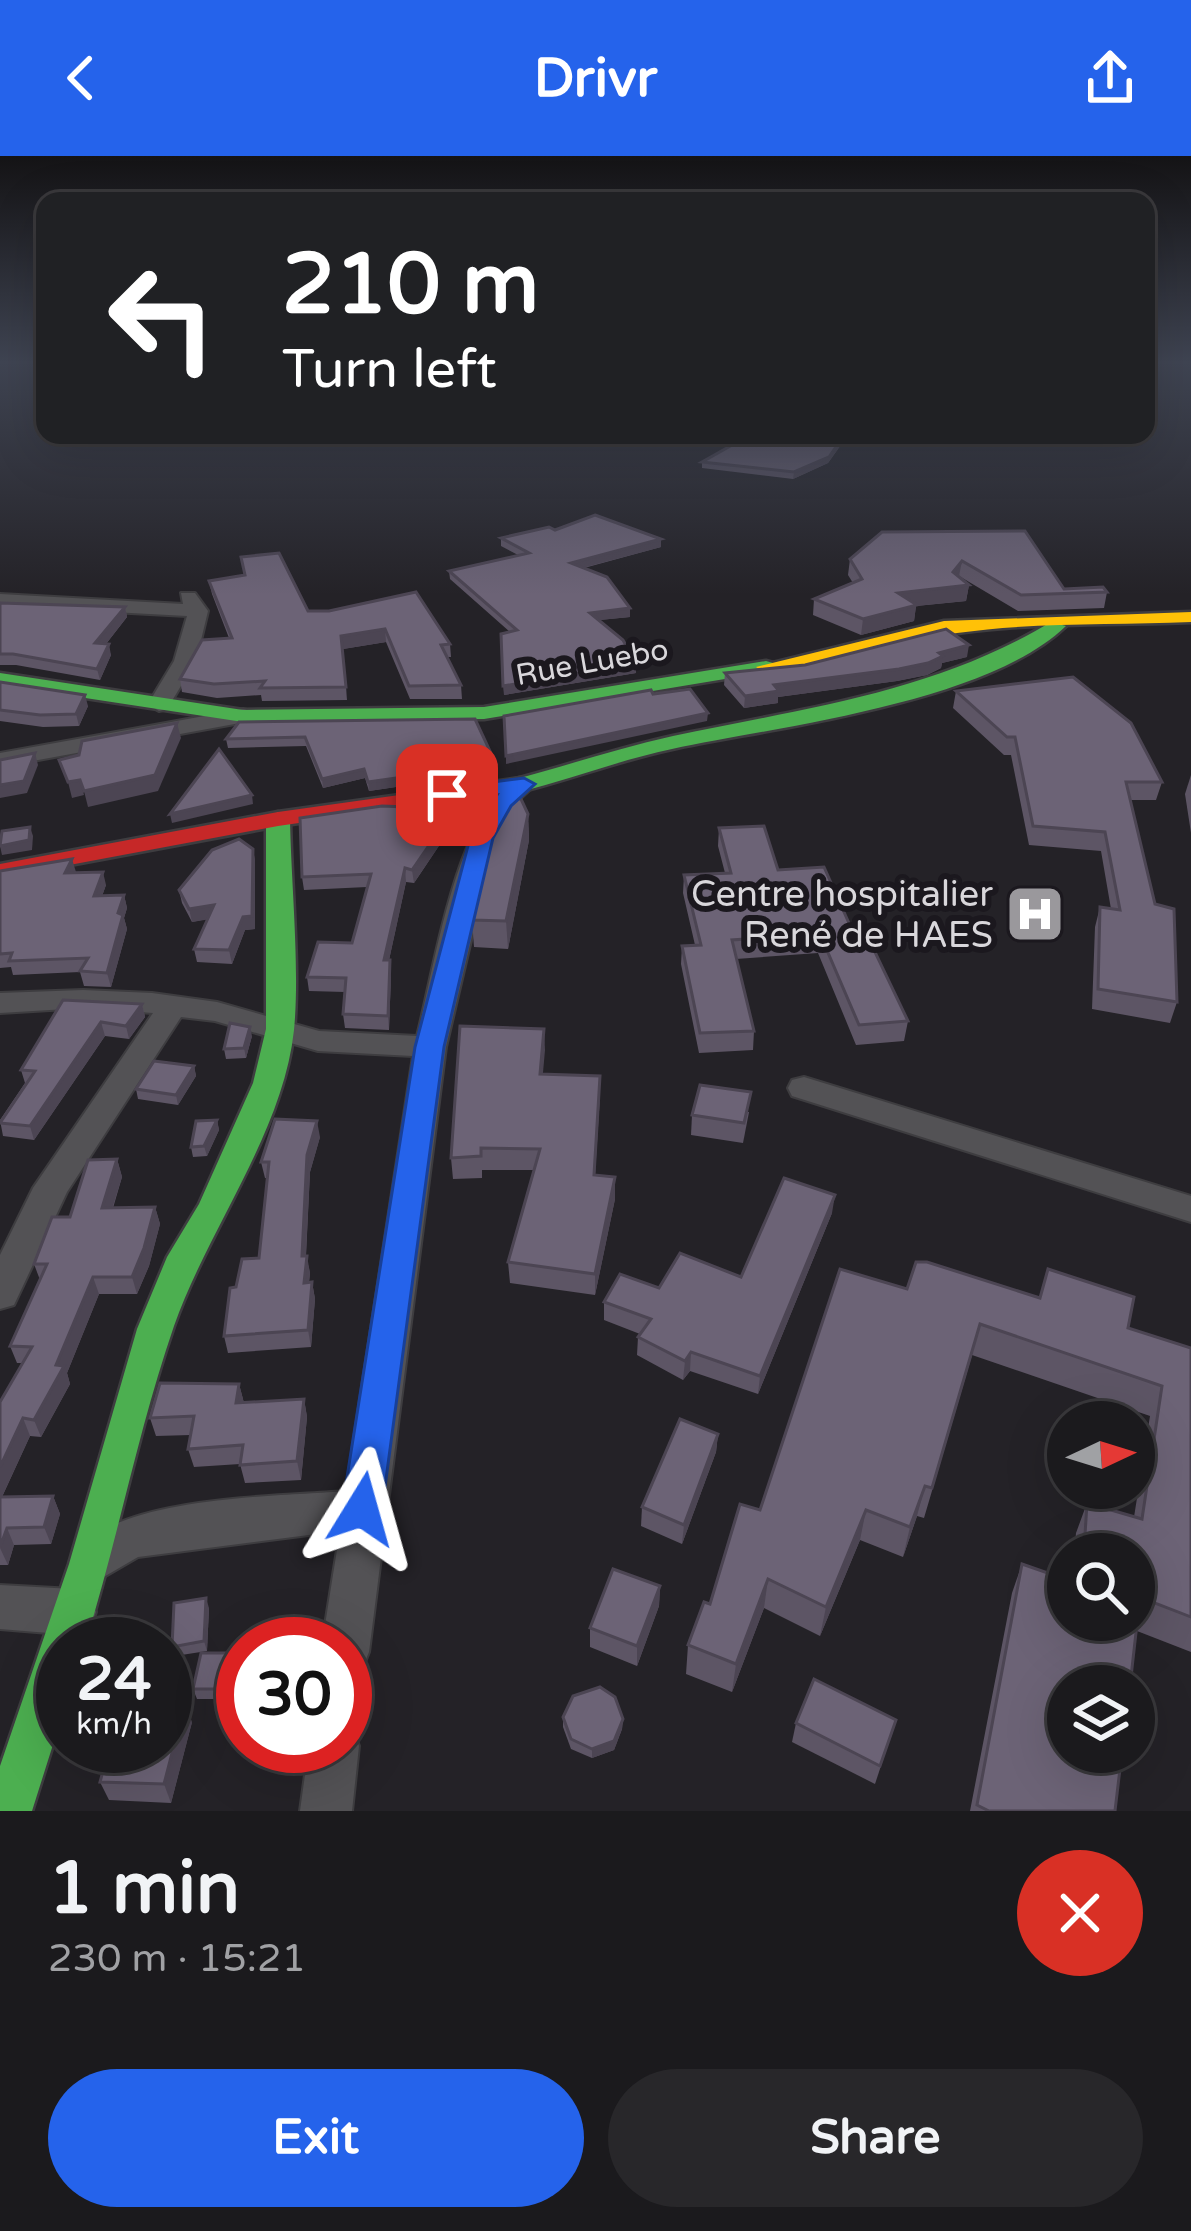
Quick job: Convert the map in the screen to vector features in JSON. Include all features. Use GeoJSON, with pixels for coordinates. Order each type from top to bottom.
{"type":"FeatureCollection","features":[{"type":"Feature","properties":{"kind":"street"},"geometry":{"type":"LineString","coordinates":[[0,600],[192,602],[184,661],[158,704]]}},
{"type":"Feature","properties":{"kind":"street","name":"Rue Luebo"},"geometry":{"type":"LineString","coordinates":[[0,679],[243,716],[484,712],[735,670],[802,664],[944,627],[1191,617]]}},
{"type":"Feature","properties":{"kind":"street"},"geometry":{"type":"LineString","coordinates":[[0,871],[278,819],[524,784],[597,759],[950,682],[1023,650],[1057,626]]}},
{"type":"Feature","properties":{"kind":"street"},"geometry":{"type":"LineString","coordinates":[[0,760],[243,716]]}},
{"type":"Feature","properties":{"kind":"street"},"geometry":{"type":"LineString","coordinates":[[349,1617],[430,1047],[482,838],[502,802],[524,784]]}},
{"type":"Feature","properties":{"kind":"street"},"geometry":{"type":"LineString","coordinates":[[8,1811],[90,1564],[155,1329],[184,1257],[250,1132],[280,1029],[278,819]]}},
{"type":"Feature","properties":{"kind":"street"},"geometry":{"type":"LineString","coordinates":[[217,1012],[250,1005],[280,990]]}},
{"type":"Feature","properties":{"kind":"street"},"geometry":{"type":"LineString","coordinates":[[0,1003],[111,999],[217,1012],[318,1041],[430,1047]]}},
{"type":"Feature","properties":{"kind":"street"},"geometry":{"type":"LineString","coordinates":[[0,1294],[51,1188],[172,1007]]}},
{"type":"Feature","properties":{"kind":"street"},"geometry":{"type":"LineString","coordinates":[[804,1088],[1191,1208]]}},
{"type":"Feature","properties":{"kind":"street"},"geometry":{"type":"LineString","coordinates":[[90,1564],[128,1538],[362,1509]]}},
{"type":"Feature","properties":{"kind":"street"},"geometry":{"type":"LineString","coordinates":[[0,1607],[73,1612]]}},
{"type":"Feature","properties":{"kind":"street"},"geometry":{"type":"LineString","coordinates":[[326,1811],[331,1773]]}},
{"type":"Feature","properties":{"kind":"building"},"geometry":{"type":"Polygon","coordinates":[[[734,444],[838,444],[829,457],[794,472],[702,462],[734,444]]]}},
{"type":"Feature","properties":{"kind":"building"},"geometry":{"type":"Polygon","coordinates":[[[595,515],[661,539],[571,563],[607,577],[630,608],[590,613],[623,640],[636,664],[503,686],[501,634],[517,630],[449,571],[529,553],[501,538],[549,527],[555,530],[595,515]]]}},
{"type":"Feature","properties":{"kind":"building"},"geometry":{"type":"Polygon","coordinates":[[[1025,531],[1064,589],[1103,587],[1107,592],[1021,595],[962,561],[953,572],[969,585],[898,593],[917,605],[863,619],[814,599],[862,579],[850,559],[882,532],[1025,531]]]}},
{"type":"Feature","properties":{"kind":"building"},"geometry":{"type":"Polygon","coordinates":[[[279,553],[308,611],[329,611],[416,592],[450,644],[441,645],[461,685],[409,686],[385,629],[341,636],[346,687],[260,688],[265,681],[214,684],[180,679],[202,640],[232,638],[209,581],[245,575],[241,557],[279,553]]]}},
{"type":"Feature","properties":{"kind":"building"},"geometry":{"type":"Polygon","coordinates":[[[0,603],[125,607],[95,643],[109,644],[97,669],[0,654],[0,603]]]}},
{"type":"Feature","properties":{"kind":"building"},"geometry":{"type":"Polygon","coordinates":[[[946,629],[969,645],[939,653],[943,656],[928,663],[899,669],[774,685],[779,691],[745,696],[725,673],[805,665],[946,629]]]}},
{"type":"Feature","properties":{"kind":"building"},"geometry":{"type":"Polygon","coordinates":[[[1073,677],[1131,723],[1162,782],[1126,782],[1155,904],[1174,909],[1177,1002],[1098,989],[1100,907],[1120,910],[1105,832],[1033,826],[1015,737],[1007,737],[956,691],[1073,677]]]}},
{"type":"Feature","properties":{"kind":"building"},"geometry":{"type":"Polygon","coordinates":[[[0,682],[85,695],[76,714],[0,710],[0,682]]]}},
{"type":"Feature","properties":{"kind":"building"},"geometry":{"type":"Polygon","coordinates":[[[690,689],[708,713],[506,756],[504,716],[651,690],[653,694],[690,689]]]}},
{"type":"Feature","properties":{"kind":"building"},"geometry":{"type":"Polygon","coordinates":[[[475,719],[496,764],[368,782],[364,769],[322,779],[305,737],[226,739],[239,722],[475,719]]]}},
{"type":"Feature","properties":{"kind":"building"},"geometry":{"type":"Polygon","coordinates":[[[177,723],[155,775],[84,791],[80,780],[68,782],[59,760],[79,755],[82,741],[177,723]]]}},
{"type":"Feature","properties":{"kind":"building"},"geometry":{"type":"Polygon","coordinates":[[[219,749],[252,795],[170,814],[219,749]]]}},
{"type":"Feature","properties":{"kind":"building"},"geometry":{"type":"Polygon","coordinates":[[[35,753],[24,781],[0,785],[0,760],[35,753]]]}},
{"type":"Feature","properties":{"kind":"building"},"geometry":{"type":"Polygon","coordinates":[[[506,798],[521,799],[528,814],[506,921],[472,920],[498,813],[506,798]]]}},
{"type":"Feature","properties":{"kind":"building"},"geometry":{"type":"Polygon","coordinates":[[[382,806],[454,809],[412,870],[405,868],[384,960],[390,960],[388,1016],[343,1014],[346,978],[307,977],[318,942],[352,943],[371,874],[302,877],[300,818],[382,806]]]}},
{"type":"Feature","properties":{"kind":"building"},"geometry":{"type":"Polygon","coordinates":[[[764,826],[778,870],[824,867],[852,930],[864,929],[908,1021],[859,1025],[820,934],[732,940],[754,1031],[700,1033],[682,946],[701,945],[684,875],[731,873],[719,828],[764,826]]]}},
{"type":"Feature","properties":{"kind":"building"},"geometry":{"type":"Polygon","coordinates":[[[30,827],[29,840],[0,846],[2,831],[30,827]]]}},
{"type":"Feature","properties":{"kind":"building"},"geometry":{"type":"Polygon","coordinates":[[[239,839],[253,849],[252,916],[243,917],[229,950],[194,949],[214,905],[189,909],[179,890],[212,850],[239,839]]]}},
{"type":"Feature","properties":{"kind":"building"},"geometry":{"type":"Polygon","coordinates":[[[72,859],[65,873],[103,872],[94,896],[124,895],[107,973],[80,971],[88,958],[9,961],[12,953],[0,954],[0,871],[72,859]]]}},
{"type":"Feature","properties":{"kind":"building"},"geometry":{"type":"Polygon","coordinates":[[[63,1000],[142,1004],[126,1026],[101,1022],[30,1126],[0,1123],[35,1071],[21,1070],[63,1000]]]}},
{"type":"Feature","properties":{"kind":"building"},"geometry":{"type":"Polygon","coordinates":[[[230,1023],[250,1027],[244,1048],[224,1049],[230,1023]]]}},
{"type":"Feature","properties":{"kind":"building"},"geometry":{"type":"Polygon","coordinates":[[[460,1026],[544,1029],[540,1074],[600,1076],[594,1175],[615,1177],[595,1274],[508,1262],[540,1149],[481,1148],[481,1156],[451,1158],[460,1026]]]}},
{"type":"Feature","properties":{"kind":"building"},"geometry":{"type":"Polygon","coordinates":[[[154,1061],[194,1066],[176,1095],[136,1089],[154,1061]]]}},
{"type":"Feature","properties":{"kind":"building"},"geometry":{"type":"Polygon","coordinates":[[[700,1085],[751,1092],[744,1123],[692,1115],[700,1085]]]}},
{"type":"Feature","properties":{"kind":"building"},"geometry":{"type":"Polygon","coordinates":[[[275,1119],[317,1121],[307,1155],[302,1256],[307,1256],[304,1283],[312,1282],[308,1330],[224,1336],[230,1288],[236,1287],[242,1259],[259,1258],[269,1162],[261,1162],[275,1119]]]}},
{"type":"Feature","properties":{"kind":"building"},"geometry":{"type":"Polygon","coordinates":[[[217,1120],[204,1146],[191,1147],[196,1121],[217,1120]]]}},
{"type":"Feature","properties":{"kind":"building"},"geometry":{"type":"Polygon","coordinates":[[[117,1159],[102,1208],[155,1207],[144,1248],[132,1277],[93,1277],[56,1365],[64,1366],[34,1420],[23,1418],[0,1467],[0,1402],[32,1347],[10,1346],[47,1264],[34,1264],[52,1217],[70,1217],[88,1160],[117,1159]]]}},
{"type":"Feature","properties":{"kind":"building"},"geometry":{"type":"Polygon","coordinates":[[[784,1178],[835,1195],[760,1376],[691,1352],[685,1361],[638,1337],[651,1319],[604,1302],[620,1274],[659,1288],[680,1253],[741,1277],[784,1178]]]}},
{"type":"Feature","properties":{"kind":"building"},"geometry":{"type":"Polygon","coordinates":[[[916,1262],[927,1262],[1040,1298],[1048,1269],[1134,1297],[1128,1328],[1191,1348],[1191,1617],[1155,1603],[1155,1533],[1085,1533],[1087,1509],[1108,1509],[1142,1519],[1144,1509],[1155,1509],[1155,1433],[1162,1386],[980,1324],[932,1488],[925,1486],[910,1527],[866,1510],[826,1607],[768,1579],[736,1664],[688,1645],[704,1602],[710,1604],[740,1504],[760,1510],[840,1269],[907,1289],[916,1262]]]}},
{"type":"Feature","properties":{"kind":"building"},"geometry":{"type":"Polygon","coordinates":[[[160,1383],[239,1384],[236,1403],[304,1399],[297,1461],[240,1465],[243,1445],[188,1449],[194,1416],[150,1418],[160,1383]]]}},
{"type":"Feature","properties":{"kind":"building"},"geometry":{"type":"Polygon","coordinates":[[[680,1419],[718,1434],[684,1525],[642,1507],[680,1419]]]}},
{"type":"Feature","properties":{"kind":"building"},"geometry":{"type":"Polygon","coordinates":[[[53,1496],[44,1527],[7,1528],[0,1547],[0,1497],[53,1496]]]}},
{"type":"Feature","properties":{"kind":"building"},"geometry":{"type":"Polygon","coordinates":[[[1022,1564],[1047,1573],[1047,1641],[1135,1641],[1132,1665],[1047,1665],[1047,1773],[1120,1773],[1115,1811],[989,1811],[977,1805],[1022,1564]]]}},
{"type":"Feature","properties":{"kind":"building"},"geometry":{"type":"Polygon","coordinates":[[[613,1569],[660,1586],[637,1646],[590,1628],[613,1569]]]}},
{"type":"Feature","properties":{"kind":"building"},"geometry":{"type":"Polygon","coordinates":[[[206,1598],[204,1641],[192,1643],[192,1617],[173,1617],[174,1603],[206,1598]]]}},
{"type":"Feature","properties":{"kind":"building"},"geometry":{"type":"Polygon","coordinates":[[[201,1653],[216,1653],[216,1689],[193,1689],[201,1653]]]}},
{"type":"Feature","properties":{"kind":"building"},"geometry":{"type":"Polygon","coordinates":[[[814,1679],[896,1720],[880,1766],[796,1723],[814,1679]]]}},
{"type":"Feature","properties":{"kind":"building"},"geometry":{"type":"Polygon","coordinates":[[[600,1687],[615,1697],[623,1719],[614,1741],[592,1749],[571,1739],[563,1717],[573,1696],[600,1687]]]}},
{"type":"Feature","properties":{"kind":"building"},"geometry":{"type":"Polygon","coordinates":[[[102,1773],[167,1773],[164,1784],[100,1782],[102,1773]]]}},
{"type":"Feature","properties":{"kind":"traffic: fast"},"geometry":{"type":"LineString","coordinates":[[520,785],[652,747],[921,689],[1014,652],[1057,626]]}},
{"type":"Feature","properties":{"kind":"traffic: fast"},"geometry":{"type":"LineString","coordinates":[[0,679],[243,716],[484,713],[766,667]]}},
{"type":"Feature","properties":{"kind":"traffic: fast"},"geometry":{"type":"LineString","coordinates":[[8,1811],[90,1564],[155,1329],[184,1257],[214,1206],[268,1083],[280,1029],[278,819]]}},
{"type":"Feature","properties":{"kind":"traffic: slow"},"geometry":{"type":"LineString","coordinates":[[766,667],[803,664],[944,627],[1191,617]]}},
{"type":"Feature","properties":{"kind":"traffic: jam"},"geometry":{"type":"LineString","coordinates":[[0,871],[278,819],[520,785]]}},
{"type":"Feature","properties":{"kind":"place","name":"Centre hospitalier René de HAES"},"geometry":{"type":"Point","coordinates":[1035,914]}},
{"type":"Feature","properties":{"kind":"route"},"geometry":{"type":"LineString","coordinates":[[362,1509],[430,1047],[486,825],[502,802],[524,784],[447,795]]}}]}
